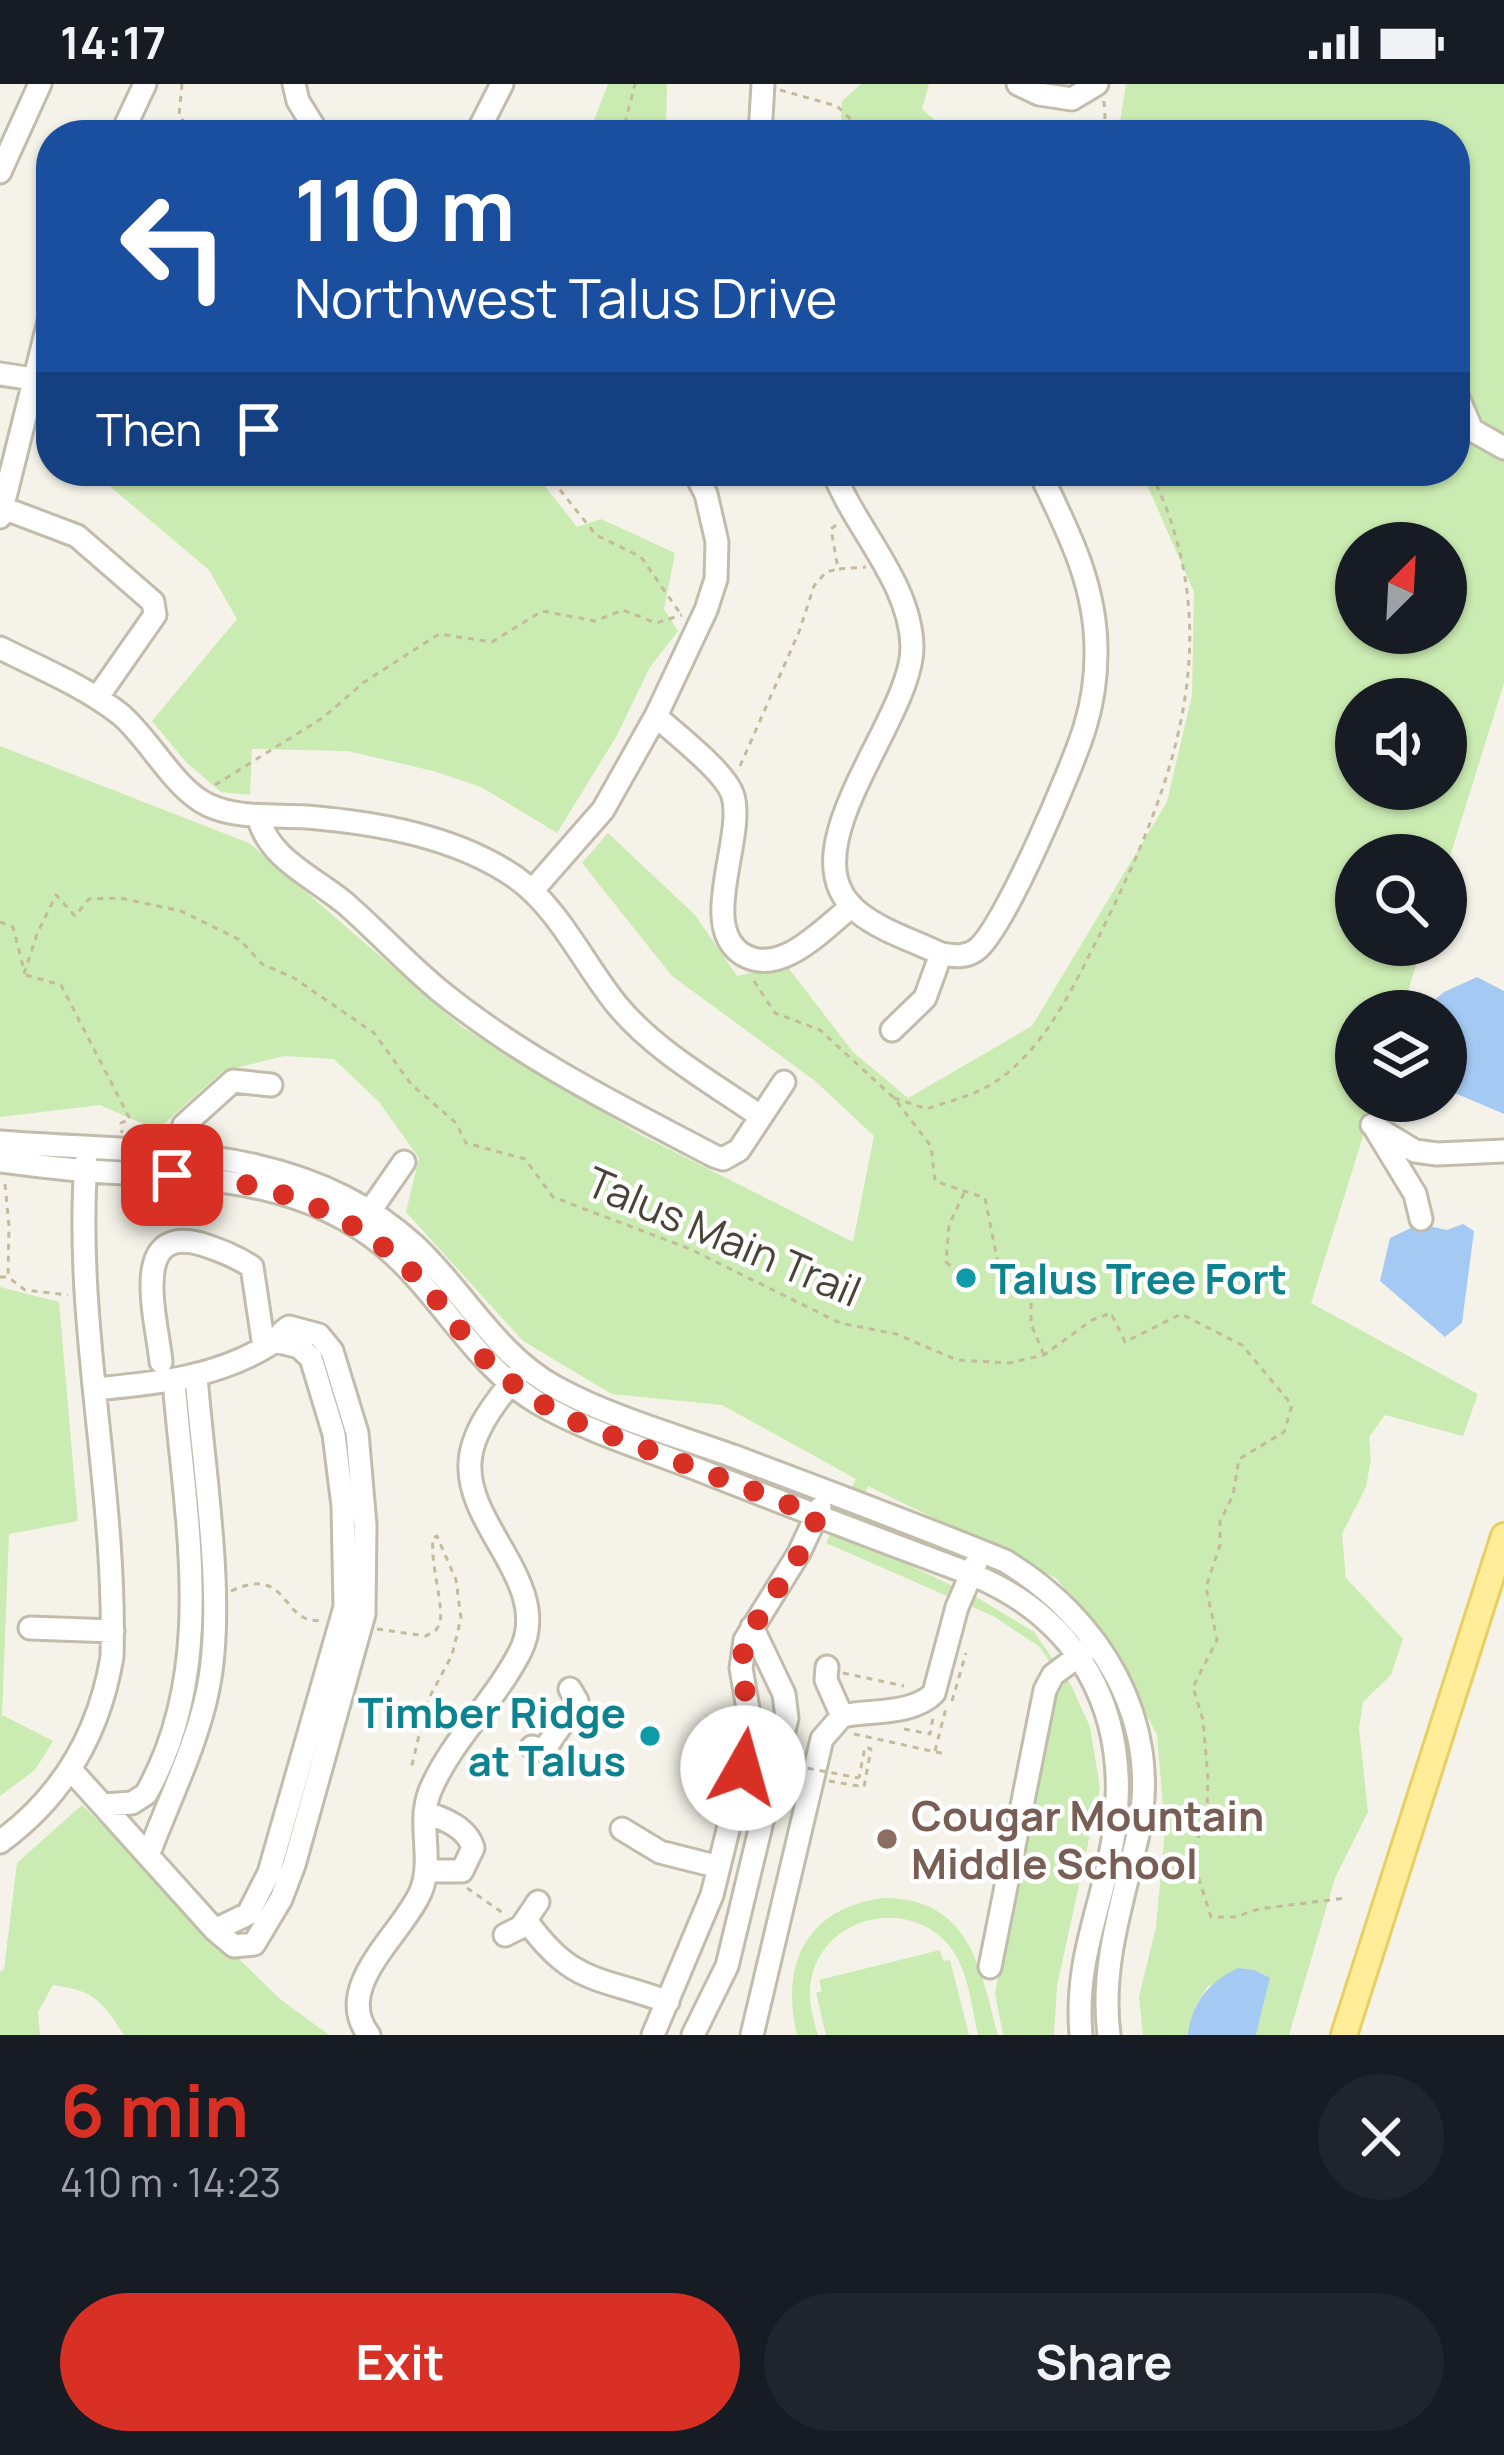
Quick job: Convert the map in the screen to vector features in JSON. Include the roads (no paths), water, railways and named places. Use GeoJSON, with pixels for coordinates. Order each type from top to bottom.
{"type":"FeatureCollection","features":[{"type":"Feature","properties":{"kind":"main road"},"geometry":{"type":"LineString","coordinates":[[1344,2035],[1504,1536]]}},
{"type":"Feature","properties":{"kind":"street"},"geometry":{"type":"LineString","coordinates":[[0,172],[40,84]]}},
{"type":"Feature","properties":{"kind":"street"},"geometry":{"type":"LineString","coordinates":[[128,120],[145,84]]}},
{"type":"Feature","properties":{"kind":"street"},"geometry":{"type":"LineString","coordinates":[[294,84],[310,120]]}},
{"type":"Feature","properties":{"kind":"street"},"geometry":{"type":"LineString","coordinates":[[484,120],[502,84]]}},
{"type":"Feature","properties":{"kind":"street"},"geometry":{"type":"LineString","coordinates":[[1018,84],[1039,94],[1072,99],[1096,84]]}},
{"type":"Feature","properties":{"kind":"street"},"geometry":{"type":"LineString","coordinates":[[763,120],[771,87]]}},
{"type":"Feature","properties":{"kind":"street"},"geometry":{"type":"LineString","coordinates":[[36,369],[1,512],[77,536],[132,580],[156,609],[97,698]]}},
{"type":"Feature","properties":{"kind":"street"},"geometry":{"type":"LineString","coordinates":[[0,374],[33,380]]}},
{"type":"Feature","properties":{"kind":"street"},"geometry":{"type":"LineString","coordinates":[[1470,425],[1504,448]]}},
{"type":"Feature","properties":{"kind":"street"},"geometry":{"type":"LineString","coordinates":[[532,891],[603,810],[656,716],[690,619],[718,562],[712,514],[700,486]]}},
{"type":"Feature","properties":{"kind":"street"},"geometry":{"type":"LineString","coordinates":[[840,486],[902,602],[912,640],[903,688],[838,831],[833,860],[836,878],[852,906],[870,920],[941,954],[965,956],[980,949],[998,922],[1062,790],[1087,722],[1096,657],[1090,592],[1079,554],[1046,486]]}},
{"type":"Feature","properties":{"kind":"street"},"geometry":{"type":"LineString","coordinates":[[0,649],[97,698],[142,734],[200,801],[212,807],[258,816],[344,821],[428,838],[490,863],[532,891],[620,1008],[677,1059],[760,1116]]}},
{"type":"Feature","properties":{"kind":"street"},"geometry":{"type":"LineString","coordinates":[[656,716],[733,796],[723,926],[734,949],[766,963],[784,958],[852,906]]}},
{"type":"Feature","properties":{"kind":"street"},"geometry":{"type":"LineString","coordinates":[[258,816],[261,832],[278,854],[362,917],[439,991],[545,1062],[723,1159],[739,1150],[784,1082]]}},
{"type":"Feature","properties":{"kind":"street"},"geometry":{"type":"LineString","coordinates":[[892,1030],[925,998],[941,954]]}},
{"type":"Feature","properties":{"kind":"street"},"geometry":{"type":"LineString","coordinates":[[183,1154],[184,1125],[233,1081],[271,1085]]}},
{"type":"Feature","properties":{"kind":"street"},"geometry":{"type":"LineString","coordinates":[[1421,1219],[1415,1194],[1372,1125],[1415,1150],[1437,1154],[1504,1151]]}},
{"type":"Feature","properties":{"kind":"street"},"geometry":{"type":"LineString","coordinates":[[0,1142],[87,1160],[216,1177],[258,1186],[329,1212],[362,1230],[416,1275],[471,1344],[518,1375],[569,1419],[971,1574],[1025,1600],[1088,1649],[1119,1678],[1133,1713],[1144,1771],[1138,1831],[1108,1958],[1109,2035]]}},
{"type":"Feature","properties":{"kind":"street"},"geometry":{"type":"LineString","coordinates":[[2,1172],[122,1151],[218,1156],[303,1177],[370,1211],[429,1259],[518,1375],[826,1490],[981,1551],[1026,1574],[1066,1607],[1088,1649],[1116,1753],[1115,1829],[1083,1965],[1081,2035]]}},
{"type":"Feature","properties":{"kind":"street"},"geometry":{"type":"LineString","coordinates":[[0,1842],[30,1818],[71,1770],[106,1690],[113,1631],[87,1298],[87,1160]]}},
{"type":"Feature","properties":{"kind":"street"},"geometry":{"type":"LineString","coordinates":[[370,1211],[404,1162]]}},
{"type":"Feature","properties":{"kind":"street"},"geometry":{"type":"LineString","coordinates":[[149,1853],[205,1705],[212,1664],[213,1596],[177,1373],[152,1263],[159,1247],[185,1240],[236,1256],[252,1268],[270,1344]]}},
{"type":"Feature","properties":{"kind":"street"},"geometry":{"type":"LineString","coordinates":[[71,1770],[215,1930],[234,1946],[254,1944],[281,1899],[294,1865],[352,1623],[365,1492],[358,1433],[332,1351],[319,1335],[289,1327],[270,1344],[177,1373],[97,1389]]}},
{"type":"Feature","properties":{"kind":"street"},"geometry":{"type":"LineString","coordinates":[[104,1805],[132,1802],[146,1794],[186,1692],[193,1622],[177,1373]]}},
{"type":"Feature","properties":{"kind":"street"},"geometry":{"type":"LineString","coordinates":[[369,2035],[357,2009],[362,1984],[410,1911],[426,1871],[425,1812],[430,1790],[480,1713],[528,1661],[525,1599],[470,1474],[478,1433],[518,1375]]}},
{"type":"Feature","properties":{"kind":"street"},"geometry":{"type":"LineString","coordinates":[[653,2035],[704,1917],[752,1732],[741,1653],[818,1516],[826,1490]]}},
{"type":"Feature","properties":{"kind":"street"},"geometry":{"type":"LineString","coordinates":[[752,2035],[822,1739],[844,1725],[924,1703],[934,1693],[957,1607],[981,1551]]}},
{"type":"Feature","properties":{"kind":"street"},"geometry":{"type":"LineString","coordinates":[[30,1628],[113,1631]]}},
{"type":"Feature","properties":{"kind":"street"},"geometry":{"type":"LineString","coordinates":[[698,2030],[728,1966],[787,1718],[784,1694],[752,1628]]}},
{"type":"Feature","properties":{"kind":"street"},"geometry":{"type":"LineString","coordinates":[[990,1967],[1046,1690],[1053,1675],[1088,1649]]}},
{"type":"Feature","properties":{"kind":"street"},"geometry":{"type":"LineString","coordinates":[[831,1669],[826,1680],[844,1725]]}},
{"type":"Feature","properties":{"kind":"street"},"geometry":{"type":"LineString","coordinates":[[532,1748],[544,1750],[573,1708],[577,1701],[571,1689]]}},
{"type":"Feature","properties":{"kind":"street"},"geometry":{"type":"LineString","coordinates":[[480,1713],[500,1726]]}},
{"type":"Feature","properties":{"kind":"street"},"geometry":{"type":"LineString","coordinates":[[425,1812],[459,1828],[473,1848],[462,1870],[426,1871]]}},
{"type":"Feature","properties":{"kind":"street"},"geometry":{"type":"LineString","coordinates":[[622,1829],[661,1852],[719,1867]]}},
{"type":"Feature","properties":{"kind":"street"},"geometry":{"type":"LineString","coordinates":[[521,1919],[574,1971],[668,2002]]}},
{"type":"Feature","properties":{"kind":"water"},"geometry":{"type":"Polygon","coordinates":[[[1477,977],[1504,991],[1504,1114],[1467,1098],[1467,990],[1448,990],[1477,977]]]}},
{"type":"Feature","properties":{"kind":"water"},"geometry":{"type":"Polygon","coordinates":[[[1419,1224],[1447,1230],[1463,1224],[1474,1231],[1462,1323],[1445,1337],[1380,1281],[1390,1238],[1419,1224]]]}},
{"type":"Feature","properties":{"kind":"water"},"geometry":{"type":"Polygon","coordinates":[[[1238,1968],[1270,1978],[1256,2035],[1188,2035],[1204,1994],[1238,1968]]]}},
{"type":"Feature","properties":{"kind":"place","name":"Talus Tree Fort"},"geometry":{"type":"Point","coordinates":[966,1278]}},
{"type":"Feature","properties":{"kind":"place","name":"Timber Ridge at Talus"},"geometry":{"type":"Point","coordinates":[650,1736]}},
{"type":"Feature","properties":{"kind":"place","name":"Cougar Mountain Middle School"},"geometry":{"type":"Point","coordinates":[887,1839]}}]}
